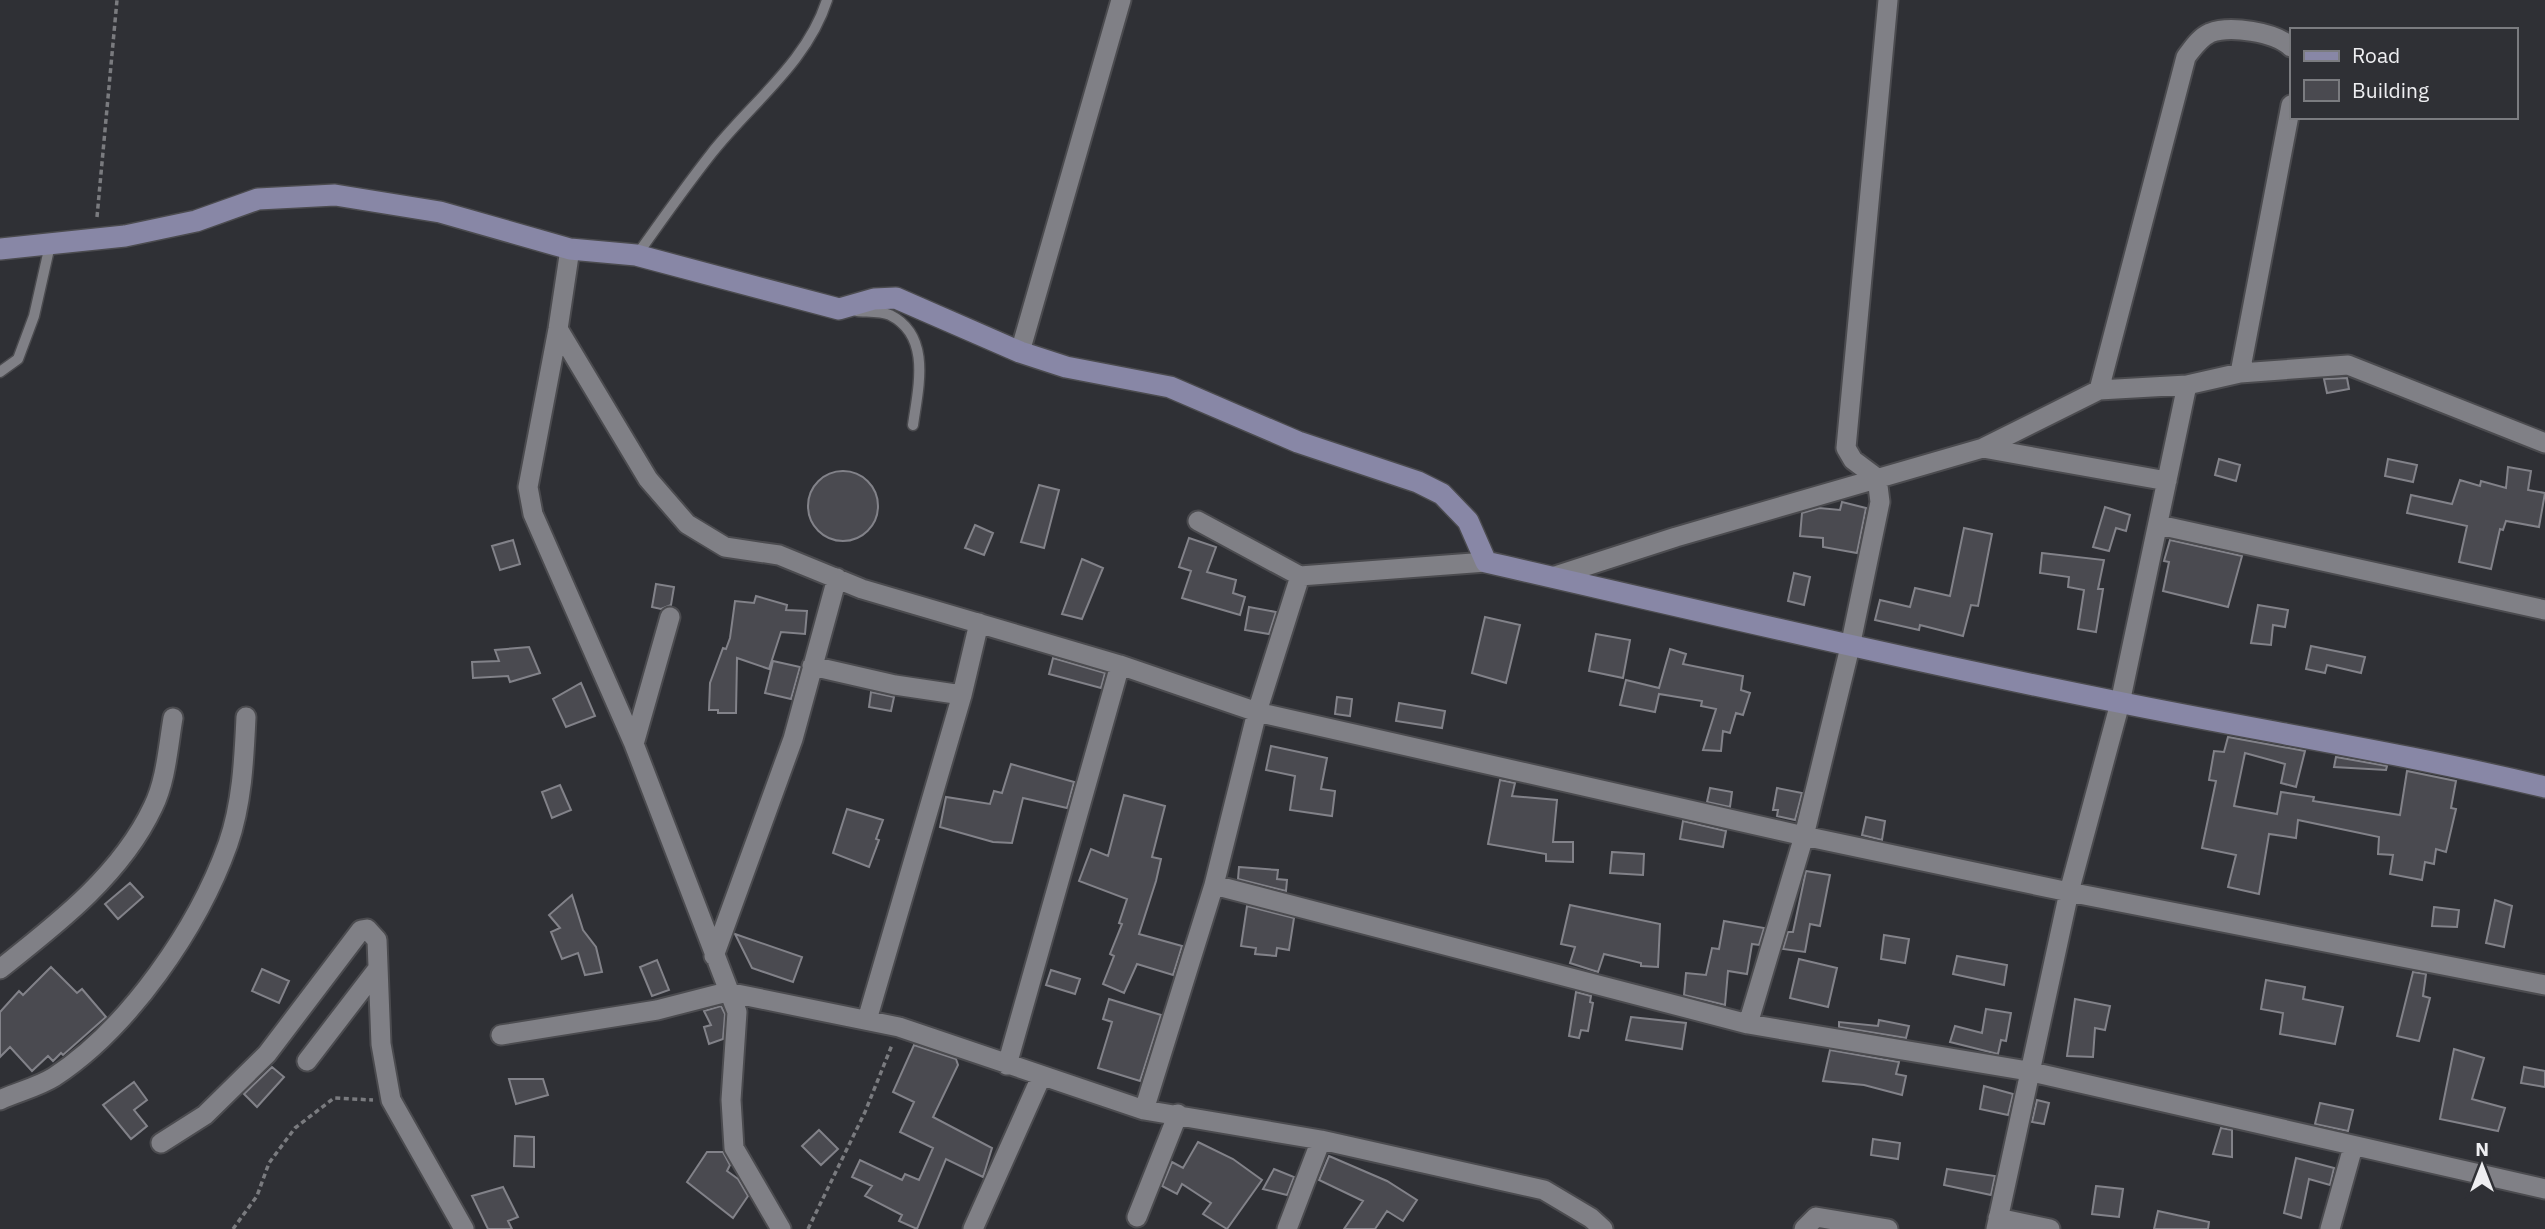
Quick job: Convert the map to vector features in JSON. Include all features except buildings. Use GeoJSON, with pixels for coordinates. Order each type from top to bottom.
{"type":"FeatureCollection","features":[{"type":"Feature","properties":{"kind":"street"},"geometry":{"type":"LineString","coordinates":[[1748,1024],[1804,836],[1850,647],[1880,502],[1877,478],[1853,460],[1846,448],[1888,0]]}},
{"type":"Feature","properties":{"kind":"street"},"geometry":{"type":"LineString","coordinates":[[1020,352],[1118,1]]}},
{"type":"Feature","properties":{"kind":"street"},"geometry":{"type":"LineString","coordinates":[[2099,390],[2186,57],[2199,41],[2209,34],[2225,30],[2272,37],[2290,46]]}},
{"type":"Feature","properties":{"kind":"street"},"geometry":{"type":"LineString","coordinates":[[2240,373],[2290,110]]}},
{"type":"Feature","properties":{"kind":"street"},"geometry":{"type":"LineString","coordinates":[[0,249],[94,241],[196,221],[258,199],[335,195],[440,212],[570,249],[636,255],[839,309],[874,299],[896,298],[1020,352],[1066,367],[1170,387],[1298,442],[1418,482],[1442,494],[1468,521],[1486,562]]}},
{"type":"Feature","properties":{"kind":"street"},"geometry":{"type":"LineString","coordinates":[[570,249],[558,329],[528,486],[533,514],[634,744],[727,992],[737,1012],[730,1100],[734,1148],[766,1208],[781,1229]]}},
{"type":"Feature","properties":{"kind":"street"},"geometry":{"type":"LineString","coordinates":[[558,329],[648,479],[687,524],[725,547],[779,555],[862,589],[1121,666],[1257,712],[1804,836],[2069,892],[2545,985]]}},
{"type":"Feature","properties":{"kind":"street"},"geometry":{"type":"LineString","coordinates":[[1552,577],[1983,448],[2099,390],[2187,385],[2240,373],[2348,365],[2545,443]]}},
{"type":"Feature","properties":{"kind":"street"},"geometry":{"type":"LineString","coordinates":[[2050,1229],[1997,1224],[2028,1071],[2069,892],[2120,703],[2187,385]]}},
{"type":"Feature","properties":{"kind":"street"},"geometry":{"type":"LineString","coordinates":[[1983,448],[2167,481]]}},
{"type":"Feature","properties":{"kind":"street"},"geometry":{"type":"LineString","coordinates":[[1198,521],[1300,576],[1486,562],[1850,647],[2120,703],[2452,764],[2545,786]]}},
{"type":"Feature","properties":{"kind":"street"},"geometry":{"type":"LineString","coordinates":[[2159,526],[2545,610]]}},
{"type":"Feature","properties":{"kind":"street"},"geometry":{"type":"LineString","coordinates":[[1144,1110],[1214,885],[1257,712],[1300,576]]}},
{"type":"Feature","properties":{"kind":"street"},"geometry":{"type":"LineString","coordinates":[[714,956],[793,740],[837,578]]}},
{"type":"Feature","properties":{"kind":"street"},"geometry":{"type":"LineString","coordinates":[[634,744],[670,617]]}},
{"type":"Feature","properties":{"kind":"street"},"geometry":{"type":"LineString","coordinates":[[867,1020],[962,695],[979,623]]}},
{"type":"Feature","properties":{"kind":"street"},"geometry":{"type":"LineString","coordinates":[[813,666],[895,685],[962,695]]}},
{"type":"Feature","properties":{"kind":"street"},"geometry":{"type":"LineString","coordinates":[[1007,1065],[1121,666]]}},
{"type":"Feature","properties":{"kind":"street"},"geometry":{"type":"LineString","coordinates":[[0,1100],[52,1078],[106,1037],[136,1004],[166,960],[197,909],[228,845],[243,772],[246,717]]}},
{"type":"Feature","properties":{"kind":"street"},"geometry":{"type":"LineString","coordinates":[[0,969],[69,915],[114,867],[154,807],[173,718]]}},
{"type":"Feature","properties":{"kind":"street"},"geometry":{"type":"LineString","coordinates":[[1214,885],[1748,1024],[2028,1071],[2545,1189]]}},
{"type":"Feature","properties":{"kind":"street"},"geometry":{"type":"LineString","coordinates":[[161,1143],[205,1115],[267,1054],[361,930],[373,933],[377,940],[376,971],[381,1044],[391,1100],[464,1229]]}},
{"type":"Feature","properties":{"kind":"street"},"geometry":{"type":"LineString","coordinates":[[307,1060],[376,971]]}},
{"type":"Feature","properties":{"kind":"street"},"geometry":{"type":"LineString","coordinates":[[501,1035],[657,1010],[727,992],[900,1027],[1144,1110],[1321,1140],[1544,1190],[1591,1217],[1603,1229]]}},
{"type":"Feature","properties":{"kind":"street"},"geometry":{"type":"LineString","coordinates":[[972,1229],[1041,1077]]}},
{"type":"Feature","properties":{"kind":"street"},"geometry":{"type":"LineString","coordinates":[[1137,1216],[1178,1114]]}},
{"type":"Feature","properties":{"kind":"street"},"geometry":{"type":"LineString","coordinates":[[1287,1229],[1321,1140]]}},
{"type":"Feature","properties":{"kind":"street"},"geometry":{"type":"LineString","coordinates":[[2330,1229],[2353,1147]]}},
{"type":"Feature","properties":{"kind":"street"},"geometry":{"type":"LineString","coordinates":[[1804,1229],[1816,1217],[1888,1229]]}},
{"type":"Feature","properties":{"kind":"lane"},"geometry":{"type":"LineString","coordinates":[[636,255],[712,153],[774,85],[818,27],[827,0]]}},
{"type":"Feature","properties":{"kind":"lane"},"geometry":{"type":"LineString","coordinates":[[0,372],[18,359],[34,316],[50,246]]}},
{"type":"Feature","properties":{"kind":"lane"},"geometry":{"type":"LineString","coordinates":[[839,309],[889,314],[911,331],[921,367],[913,425]]}},
{"type":"Feature","properties":{"kind":"path"},"geometry":{"type":"LineString","coordinates":[[94,241],[117,0]]}},
{"type":"Feature","properties":{"kind":"path"},"geometry":{"type":"LineString","coordinates":[[808,1229],[865,1112],[900,1027]]}},
{"type":"Feature","properties":{"kind":"path"},"geometry":{"type":"LineString","coordinates":[[233,1229],[257,1196],[268,1163],[295,1128],[334,1098],[391,1100]]}}]}
